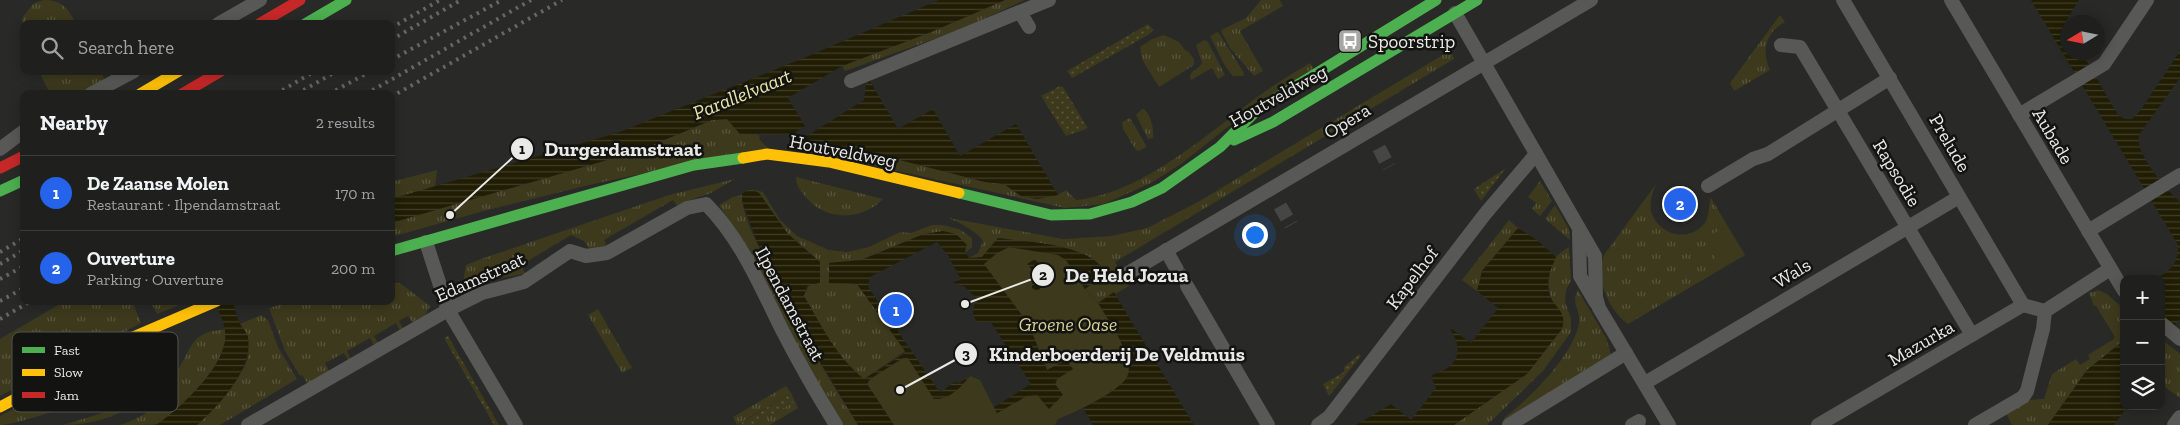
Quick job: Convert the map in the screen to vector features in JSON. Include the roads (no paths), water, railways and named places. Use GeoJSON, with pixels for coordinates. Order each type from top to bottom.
{"type":"FeatureCollection","features":[{"type":"Feature","properties":{"kind":"street"},"geometry":{"type":"LineString","coordinates":[[225,20],[260,0]]}},
{"type":"Feature","properties":{"kind":"street"},"geometry":{"type":"LineString","coordinates":[[267,20],[300,0]]}},
{"type":"Feature","properties":{"kind":"street"},"geometry":{"type":"LineString","coordinates":[[312,20],[346,0]]}},
{"type":"Feature","properties":{"kind":"street"},"geometry":{"type":"LineString","coordinates":[[851,81],[1048,0]]}},
{"type":"Feature","properties":{"kind":"street","name":"Houtveldweg"},"geometry":{"type":"LineString","coordinates":[[395,250],[694,165],[767,154],[829,162],[1051,215],[1090,214],[1132,202],[1162,188],[1220,147],[1258,110],[1436,0]]}},
{"type":"Feature","properties":{"kind":"street"},"geometry":{"type":"LineString","coordinates":[[1448,0],[1595,256],[1596,297],[1599,308],[1669,425]]}},
{"type":"Feature","properties":{"kind":"street","name":"Houtveldweg"},"geometry":{"type":"LineString","coordinates":[[1220,147],[1273,122],[1477,0]]}},
{"type":"Feature","properties":{"kind":"street","name":"Opera"},"geometry":{"type":"LineString","coordinates":[[1123,276],[1591,0]]}},
{"type":"Feature","properties":{"kind":"street","name":"Prelude"},"geometry":{"type":"LineString","coordinates":[[1843,0],[2023,305]]}},
{"type":"Feature","properties":{"kind":"street","name":"Aubade"},"geometry":{"type":"LineString","coordinates":[[1951,0],[2120,285]]}},
{"type":"Feature","properties":{"kind":"street"},"geometry":{"type":"LineString","coordinates":[[2019,114],[2104,64],[2147,0]]}},
{"type":"Feature","properties":{"kind":"street"},"geometry":{"type":"LineString","coordinates":[[1020,12],[1029,27]]}},
{"type":"Feature","properties":{"kind":"street","name":"Rapsodie"},"geometry":{"type":"LineString","coordinates":[[1781,45],[1800,47],[1972,335]]}},
{"type":"Feature","properties":{"kind":"street"},"geometry":{"type":"LineString","coordinates":[[98,90],[127,75]]}},
{"type":"Feature","properties":{"kind":"street"},"geometry":{"type":"LineString","coordinates":[[147,90],[172,75]]}},
{"type":"Feature","properties":{"kind":"street"},"geometry":{"type":"LineString","coordinates":[[189,90],[214,75]]}},
{"type":"Feature","properties":{"kind":"street"},"geometry":{"type":"LineString","coordinates":[[1708,186],[1753,159],[1768,154],[1890,78]]}},
{"type":"Feature","properties":{"kind":"street"},"geometry":{"type":"LineString","coordinates":[[0,149],[20,134]]}},
{"type":"Feature","properties":{"kind":"street","name":"Kapelhof"},"geometry":{"type":"LineString","coordinates":[[1318,425],[1329,417],[1479,222],[1536,154]]}},
{"type":"Feature","properties":{"kind":"street"},"geometry":{"type":"LineString","coordinates":[[0,168],[20,158]]}},
{"type":"Feature","properties":{"kind":"street"},"geometry":{"type":"LineString","coordinates":[[2088,231],[2180,175]]}},
{"type":"Feature","properties":{"kind":"street"},"geometry":{"type":"LineString","coordinates":[[0,191],[20,182]]}},
{"type":"Feature","properties":{"kind":"street","name":"Wals"},"geometry":{"type":"LineString","coordinates":[[1645,383],[1960,197]]}},
{"type":"Feature","properties":{"kind":"street","name":"Edamstraat"},"geometry":{"type":"LineString","coordinates":[[248,425],[448,310],[482,293],[524,282],[570,251],[586,256],[607,253],[686,208],[706,204]]}},
{"type":"Feature","properties":{"kind":"street","name":"Ilpendamstraat"},"geometry":{"type":"LineString","coordinates":[[706,204],[722,220],[739,248],[772,306],[804,373],[836,425]]}},
{"type":"Feature","properties":{"kind":"street"},"geometry":{"type":"LineString","coordinates":[[426,242],[448,310],[516,425]]}},
{"type":"Feature","properties":{"kind":"street"},"geometry":{"type":"LineString","coordinates":[[1166,250],[1176,268]]}},
{"type":"Feature","properties":{"kind":"street"},"geometry":{"type":"LineString","coordinates":[[2023,305],[2045,311],[2110,269]]}},
{"type":"Feature","properties":{"kind":"street"},"geometry":{"type":"LineString","coordinates":[[1187,286],[1268,425]]}},
{"type":"Feature","properties":{"kind":"street"},"geometry":{"type":"LineString","coordinates":[[144,332],[207,305]]}},
{"type":"Feature","properties":{"kind":"street","name":"Mazurka"},"geometry":{"type":"LineString","coordinates":[[1818,425],[2023,305]]}},
{"type":"Feature","properties":{"kind":"street"},"geometry":{"type":"LineString","coordinates":[[1975,425],[2022,397],[2026,391],[2043,329],[2045,311]]}},
{"type":"Feature","properties":{"kind":"street"},"geometry":{"type":"LineString","coordinates":[[2165,326],[2179,338]]}},
{"type":"Feature","properties":{"kind":"street"},"geometry":{"type":"LineString","coordinates":[[1509,425],[1626,353]]}},
{"type":"Feature","properties":{"kind":"street"},"geometry":{"type":"LineString","coordinates":[[0,407],[12,401]]}},
{"type":"Feature","properties":{"kind":"street"},"geometry":{"type":"LineString","coordinates":[[2174,425],[2180,417]]}},
{"type":"Feature","properties":{"kind":"water","name":"Parallelvaart"},"geometry":{"type":"Polygon","coordinates":[[[939,0],[1005,0],[931,32],[842,66],[788,98],[805,126],[793,134],[741,135],[727,119],[712,120],[638,151],[395,222],[395,198],[617,133],[806,57],[939,0]]]}},
{"type":"Feature","properties":{"kind":"water"},"geometry":{"type":"Polygon","coordinates":[[[2031,0],[2079,0],[2070,15],[2060,15],[2060,48],[2031,0]]]}},
{"type":"Feature","properties":{"kind":"water"},"geometry":{"type":"Polygon","coordinates":[[[2180,51],[2180,78],[2139,135],[2141,151],[2146,161],[2167,189],[2180,202],[2180,319],[2165,336],[2165,275],[2163,275],[2175,262],[2178,245],[2067,60],[2086,60],[2118,115],[2125,119],[2132,119],[2140,111],[2180,51]]]}},
{"type":"Feature","properties":{"kind":"water"},"geometry":{"type":"Polygon","coordinates":[[[870,81],[898,129],[933,109],[960,156],[1016,124],[1058,195],[1037,199],[1021,196],[1004,184],[985,182],[900,160],[868,156],[849,149],[828,148],[799,141],[864,100],[866,85],[870,81]]]}},
{"type":"Feature","properties":{"kind":"water"},"geometry":{"type":"Polygon","coordinates":[[[750,189],[759,193],[788,234],[820,262],[820,283],[807,286],[804,296],[838,351],[854,371],[864,379],[904,354],[905,351],[857,284],[829,283],[829,263],[861,260],[924,234],[943,231],[956,234],[967,245],[965,251],[969,258],[982,257],[998,238],[1058,246],[1088,256],[1099,264],[1105,274],[1085,289],[1066,260],[1058,255],[1009,247],[997,253],[984,264],[1029,325],[1047,370],[1066,360],[1073,369],[1057,379],[1055,384],[1063,395],[1049,409],[1037,395],[1027,396],[997,413],[994,407],[1031,384],[990,321],[977,323],[973,314],[975,297],[965,287],[953,282],[961,280],[948,255],[937,242],[870,277],[868,287],[938,390],[941,392],[954,382],[959,383],[970,376],[950,395],[934,399],[908,358],[903,358],[870,379],[867,384],[894,425],[858,425],[802,332],[757,242],[742,201],[742,194],[750,189]]]}},
{"type":"Feature","properties":{"kind":"water"},"geometry":{"type":"Polygon","coordinates":[[[1518,228],[1537,240],[1556,257],[1548,288],[1551,298],[1563,317],[1562,329],[1527,374],[1454,425],[1356,425],[1391,404],[1411,420],[1436,388],[1431,376],[1446,369],[1455,359],[1458,349],[1457,343],[1449,327],[1471,343],[1498,308],[1477,291],[1482,271],[1518,228]]]}},
{"type":"Feature","properties":{"kind":"water"},"geometry":{"type":"Polygon","coordinates":[[[1035,259],[1043,268],[1038,283],[1042,287],[1037,291],[1032,288],[1033,271],[1027,264],[1035,259]]]}},
{"type":"Feature","properties":{"kind":"water"},"geometry":{"type":"Polygon","coordinates":[[[1114,292],[1194,425],[1093,425],[1083,408],[1119,386],[1127,377],[1129,370],[1128,360],[1120,339],[1098,303],[1114,292]]]}},
{"type":"Feature","properties":{"kind":"water"},"geometry":{"type":"Polygon","coordinates":[[[216,305],[234,305],[240,324],[248,337],[245,361],[233,386],[225,397],[197,425],[156,425],[173,412],[178,412],[178,407],[190,397],[212,370],[220,357],[225,343],[225,331],[216,305]]]}},
{"type":"Feature","properties":{"kind":"water"},"geometry":{"type":"Polygon","coordinates":[[[2120,343],[2120,410],[2125,410],[2114,425],[2048,425],[2087,370],[2120,343]]]}},
{"type":"Feature","properties":{"kind":"tunnel"},"geometry":{"type":"LineString","coordinates":[[1379,148],[1389,167]]}},
{"type":"Feature","properties":{"kind":"tunnel"},"geometry":{"type":"LineString","coordinates":[[1280,206],[1291,225]]}},
{"type":"Feature","properties":{"kind":"tunnel"},"geometry":{"type":"LineString","coordinates":[[1176,268],[1187,286]]}},
{"type":"Feature","properties":{"kind":"railway"},"geometry":{"type":"LineString","coordinates":[[395,26],[440,0]]}},
{"type":"Feature","properties":{"kind":"railway"},"geometry":{"type":"LineString","coordinates":[[395,38],[461,0]]}},
{"type":"Feature","properties":{"kind":"railway"},"geometry":{"type":"LineString","coordinates":[[395,58],[502,0]]}},
{"type":"Feature","properties":{"kind":"railway"},"geometry":{"type":"LineString","coordinates":[[373,90],[531,0]]}},
{"type":"Feature","properties":{"kind":"railway"},"geometry":{"type":"LineString","coordinates":[[395,95],[562,0]]}},
{"type":"Feature","properties":{"kind":"railway"},"geometry":{"type":"LineString","coordinates":[[283,90],[308,75]]}},
{"type":"Feature","properties":{"kind":"railway"},"geometry":{"type":"LineString","coordinates":[[304,90],[330,75]]}},
{"type":"Feature","properties":{"kind":"railway"},"geometry":{"type":"LineString","coordinates":[[336,90],[364,75]]}},
{"type":"Feature","properties":{"kind":"railway"},"geometry":{"type":"LineString","coordinates":[[0,252],[20,240]]}},
{"type":"Feature","properties":{"kind":"railway"},"geometry":{"type":"LineString","coordinates":[[0,264],[20,252]]}},
{"type":"Feature","properties":{"kind":"railway"},"geometry":{"type":"LineString","coordinates":[[0,279],[20,268]]}},
{"type":"Feature","properties":{"kind":"railway"},"geometry":{"type":"LineString","coordinates":[[0,301],[20,290]]}},
{"type":"Feature","properties":{"kind":"railway"},"geometry":{"type":"LineString","coordinates":[[0,319],[24,305]]}},
{"type":"Feature","properties":{"kind":"place","name":"Spoorstrip"},"geometry":{"type":"Point","coordinates":[1350,41]}},
{"type":"Feature","properties":{"kind":"place","name":"Ouverture"},"geometry":{"type":"Point","coordinates":[1680,204]}},
{"type":"Feature","properties":{"kind":"place","name":"Durgerdamstraat"},"geometry":{"type":"Point","coordinates":[450,215]}},
{"type":"Feature","properties":{"kind":"place","name":"De Held Jozua"},"geometry":{"type":"Point","coordinates":[965,304]}},
{"type":"Feature","properties":{"kind":"place","name":"De Zaanse Molen"},"geometry":{"type":"Point","coordinates":[896,310]}},
{"type":"Feature","properties":{"kind":"place","name":"Kinderboerderij De Veldmuis"},"geometry":{"type":"Point","coordinates":[900,390]}},
{"type":"Feature","properties":{"kind":"park label","name":"Groene Oase"},"geometry":{"type":"Point","coordinates":[1068,324]}}]}
